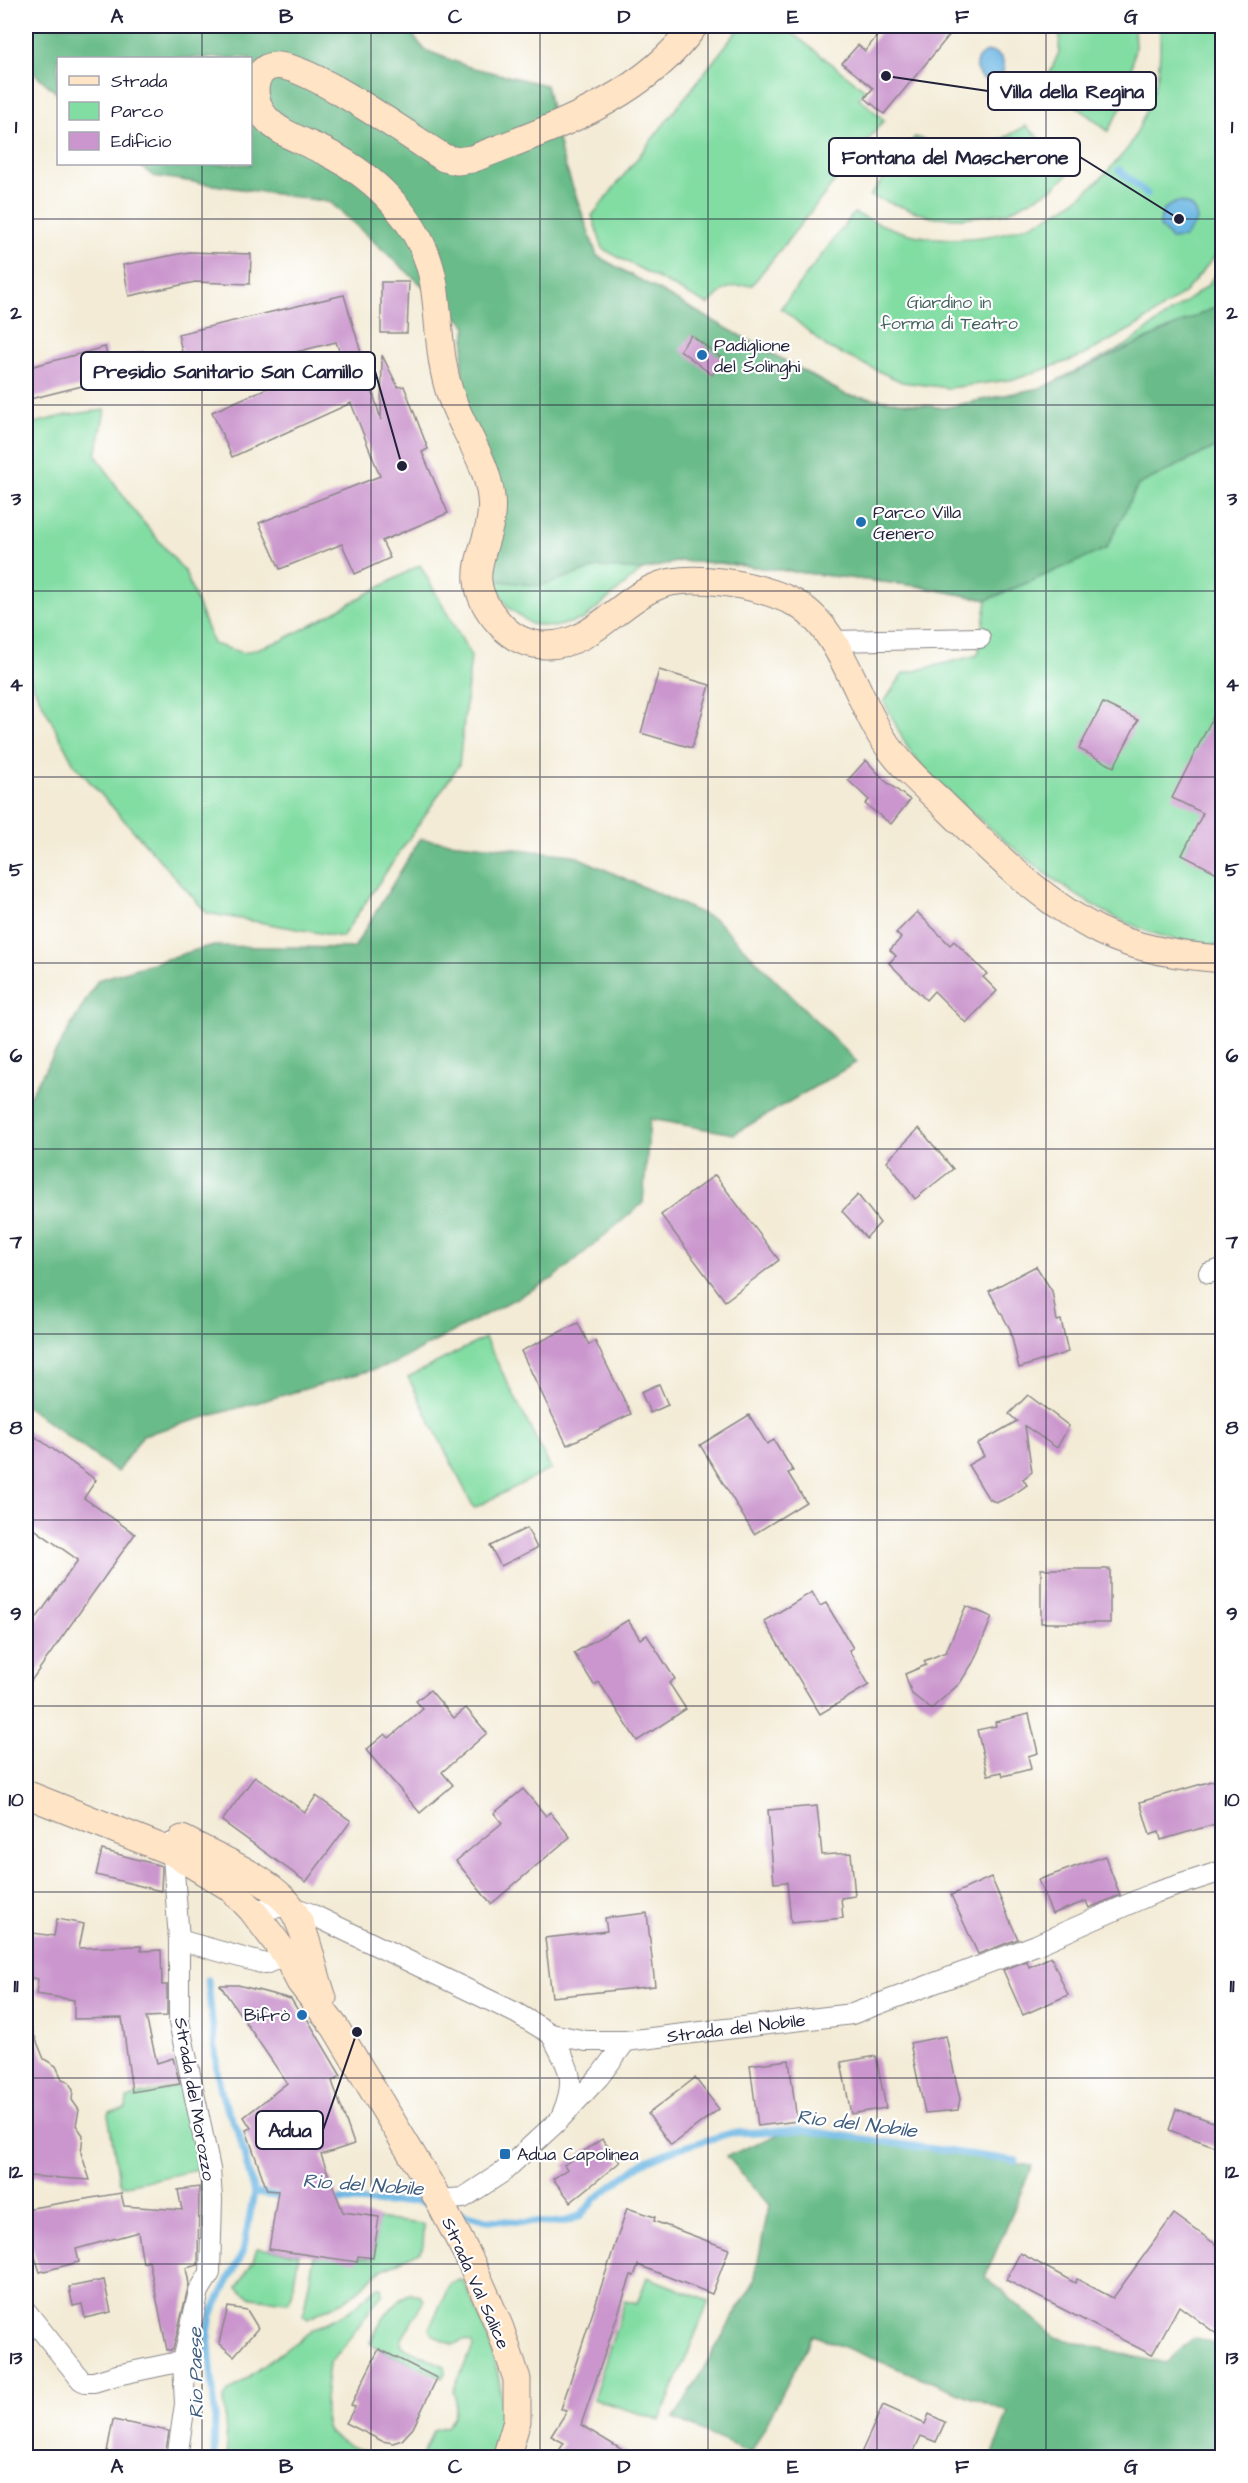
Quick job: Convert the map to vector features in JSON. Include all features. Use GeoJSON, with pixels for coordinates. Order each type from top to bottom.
{"type":"FeatureCollection","features":[{"type":"Feature","properties":{"kind":"street"},"geometry":{"type":"LineString","coordinates":[[694,26],[679,47],[657,67],[624,91],[563,123],[472,159],[457,161],[444,158],[330,86],[288,67],[274,65],[262,71],[255,84],[257,101],[263,115],[276,127],[332,154],[378,189],[404,214],[420,238],[434,284],[439,345],[451,397],[489,482],[492,516],[480,553],[478,573],[480,593],[488,609],[501,626],[518,639],[538,645],[560,645],[588,633],[653,587],[683,580],[735,584],[785,598],[804,607],[819,621],[833,641],[865,707],[896,756],[1001,859],[1046,896],[1102,932],[1129,942],[1215,962]]}},
{"type":"Feature","properties":{"kind":"street"},"geometry":{"type":"LineString","coordinates":[[833,641],[980,638]]}},
{"type":"Feature","properties":{"kind":"street"},"geometry":{"type":"LineString","coordinates":[[26,1775],[172,1843]]}},
{"type":"Feature","properties":{"kind":"street"},"geometry":{"type":"LineString","coordinates":[[26,1794],[172,1843],[242,1870],[270,1888],[290,1906]]}},
{"type":"Feature","properties":{"kind":"street","name":"Strada Val Salice"},"geometry":{"type":"LineString","coordinates":[[172,1843],[231,1888],[252,1910],[286,1955],[300,1982],[335,2027],[442,2208],[470,2260],[500,2328],[516,2379],[517,2421],[506,2457]]}},
{"type":"Feature","properties":{"kind":"street","name":"Strada del Morozzo"},"geometry":{"type":"LineString","coordinates":[[172,1843],[179,1940],[179,2022],[210,2169],[212,2200],[210,2273],[199,2291],[183,2361],[185,2404],[177,2457]]}},
{"type":"Feature","properties":{"kind":"street","name":"Strada del Nobile"},"geometry":{"type":"LineString","coordinates":[[252,1910],[290,1906],[309,1913],[516,2013],[551,2034],[586,2041],[626,2041],[852,2014],[1036,1945],[1154,1893],[1222,1871]]}},
{"type":"Feature","properties":{"kind":"street","name":"Strada Val Salice"},"geometry":{"type":"LineString","coordinates":[[290,1906],[299,1923],[335,2027]]}},
{"type":"Feature","properties":{"kind":"street"},"geometry":{"type":"LineString","coordinates":[[179,1940],[265,1964],[286,1955]]}},
{"type":"Feature","properties":{"kind":"street"},"geometry":{"type":"LineString","coordinates":[[551,2034],[570,2073],[570,2094],[559,2120]]}},
{"type":"Feature","properties":{"kind":"street"},"geometry":{"type":"LineString","coordinates":[[442,2208],[463,2198],[503,2172],[559,2120],[599,2077],[626,2041]]}},
{"type":"Feature","properties":{"kind":"street"},"geometry":{"type":"LineString","coordinates":[[26,2311],[85,2382],[183,2361]]}},
{"type":"Feature","properties":{"kind":"green space","name":"Parco Villa Genero"},"geometry":{"type":"Polygon","coordinates":[[[26,26],[405,26],[425,50],[469,67],[546,85],[562,157],[597,256],[846,395],[944,408],[1044,387],[1222,304],[1222,444],[1138,485],[1106,549],[987,600],[918,586],[720,563],[680,561],[642,570],[598,567],[540,586],[493,580],[495,547],[461,398],[462,363],[467,326],[330,202],[153,176],[139,165],[252,165],[252,57],[57,57],[57,93],[26,66],[26,26]]]}},
{"type":"Feature","properties":{"kind":"green space"},"geometry":{"type":"Polygon","coordinates":[[[741,26],[783,26],[865,90],[859,98],[884,120],[752,285],[727,289],[708,305],[603,249],[592,216],[741,26]]]}},
{"type":"Feature","properties":{"kind":"green space"},"geometry":{"type":"Polygon","coordinates":[[[1060,26],[1134,26],[1135,48],[1126,99],[1108,131],[1046,82],[1059,52],[1060,26]]]}},
{"type":"Feature","properties":{"kind":"green space","name":"Giardino in forma di Teatro"},"geometry":{"type":"Polygon","coordinates":[[[1160,26],[1222,26],[1222,248],[1185,292],[1140,324],[1080,357],[1016,379],[949,388],[902,382],[827,347],[781,308],[854,213],[915,235],[962,238],[1011,231],[1034,223],[1077,199],[1096,183],[1123,154],[1138,131],[1158,74],[1160,26]]]}},
{"type":"Feature","properties":{"kind":"green space"},"geometry":{"type":"Polygon","coordinates":[[[1026,126],[1074,169],[1052,189],[1006,213],[962,218],[931,217],[870,196],[915,137],[952,149],[993,144],[1026,126]]]}},
{"type":"Feature","properties":{"kind":"green space","name":"Parco Villa Genero"},"geometry":{"type":"Polygon","coordinates":[[[562,157],[597,256],[846,395],[944,408],[1044,387],[1125,346],[1207,286],[1222,265],[1222,946],[1188,942],[1155,934],[1094,906],[1011,846],[945,789],[910,751],[884,702],[903,674],[978,655],[987,600],[918,586],[720,563],[680,561],[642,570],[584,619],[554,627],[531,624],[508,607],[493,580],[495,547],[462,363],[467,326],[562,157]]]}},
{"type":"Feature","properties":{"kind":"green space"},"geometry":{"type":"Polygon","coordinates":[[[105,410],[96,455],[129,505],[185,572],[213,644],[244,653],[283,640],[420,565],[471,656],[459,765],[342,937],[207,913],[74,764],[26,672],[26,425],[67,415],[105,410]]]}},
{"type":"Feature","properties":{"kind":"green space"},"geometry":{"type":"Polygon","coordinates":[[[420,839],[573,855],[716,920],[857,1062],[734,1134],[650,1119],[643,1203],[554,1278],[393,1364],[143,1435],[117,1472],[26,1406],[26,1098],[30,1095],[98,980],[209,946],[354,948],[420,839]]]}},
{"type":"Feature","properties":{"kind":"green space"},"geometry":{"type":"Polygon","coordinates":[[[485,1338],[551,1469],[474,1508],[408,1377],[485,1338]]]}},
{"type":"Feature","properties":{"kind":"green space"},"geometry":{"type":"Polygon","coordinates":[[[178,2086],[185,2087],[202,2169],[122,2186],[119,2180],[109,2112],[126,2109],[127,2098],[178,2086]]]}},
{"type":"Feature","properties":{"kind":"green space"},"geometry":{"type":"Polygon","coordinates":[[[789,2130],[1032,2166],[985,2277],[1055,2337],[1165,2364],[1194,2337],[1222,2347],[1222,2457],[992,2457],[1008,2412],[813,2335],[751,2453],[674,2419],[754,2282],[769,2205],[727,2156],[789,2130]]]}},
{"type":"Feature","properties":{"kind":"green space"},"geometry":{"type":"Polygon","coordinates":[[[378,2219],[422,2224],[424,2226],[423,2248],[420,2252],[381,2270],[349,2298],[308,2318],[303,2315],[314,2256],[373,2258],[378,2219]]]}},
{"type":"Feature","properties":{"kind":"green space"},"geometry":{"type":"Polygon","coordinates":[[[257,2248],[299,2254],[291,2298],[288,2302],[252,2298],[237,2288],[253,2261],[257,2248]]]}},
{"type":"Feature","properties":{"kind":"green space"},"geometry":{"type":"Polygon","coordinates":[[[647,2277],[709,2301],[660,2420],[593,2399],[625,2301],[637,2304],[647,2277]]]}},
{"type":"Feature","properties":{"kind":"green space"},"geometry":{"type":"Polygon","coordinates":[[[459,2280],[463,2281],[476,2308],[498,2374],[501,2410],[494,2454],[493,2458],[421,2458],[433,2430],[447,2426],[453,2417],[456,2405],[453,2391],[473,2347],[472,2343],[464,2340],[453,2345],[432,2334],[429,2329],[450,2284],[459,2280]]]}},
{"type":"Feature","properties":{"kind":"green space"},"geometry":{"type":"Polygon","coordinates":[[[377,2287],[382,2287],[383,2294],[329,2363],[325,2413],[328,2430],[338,2440],[380,2457],[227,2457],[224,2399],[228,2392],[314,2329],[350,2311],[377,2287]]]}},
{"type":"Feature","properties":{"kind":"green space"},"geometry":{"type":"Polygon","coordinates":[[[412,2293],[424,2300],[401,2341],[402,2346],[444,2366],[445,2373],[442,2378],[379,2349],[371,2343],[377,2329],[393,2307],[412,2293]]]}},
{"type":"Feature","properties":{"kind":"water"},"geometry":{"type":"Polygon","coordinates":[[[990,52],[1000,56],[1004,66],[1000,76],[990,80],[980,76],[976,66],[980,56],[990,52]]]}},
{"type":"Feature","properties":{"kind":"water"},"geometry":{"type":"Polygon","coordinates":[[[1179,202],[1192,208],[1197,221],[1184,238],[1171,239],[1160,227],[1161,217],[1166,207],[1179,202]]]}},
{"type":"Feature","properties":{"kind":"building"},"geometry":{"type":"Polygon","coordinates":[[[885,26],[957,26],[884,114],[865,98],[873,88],[842,63],[858,45],[865,51],[885,26]]]}},
{"type":"Feature","properties":{"kind":"building"},"geometry":{"type":"Polygon","coordinates":[[[189,252],[251,254],[250,284],[195,282],[129,296],[123,265],[189,252]]]}},
{"type":"Feature","properties":{"kind":"building"},"geometry":{"type":"Polygon","coordinates":[[[381,282],[409,282],[407,333],[381,333],[381,282]]]}},
{"type":"Feature","properties":{"kind":"building"},"geometry":{"type":"Polygon","coordinates":[[[344,295],[381,420],[382,355],[398,387],[404,386],[428,449],[422,452],[448,513],[382,541],[390,558],[355,574],[342,544],[280,569],[259,523],[380,476],[351,403],[232,457],[212,412],[341,356],[336,342],[188,379],[178,334],[344,295]]]}},
{"type":"Feature","properties":{"kind":"building","name":"Padiglione del Solinghi"},"geometry":{"type":"Polygon","coordinates":[[[691,335],[724,360],[712,375],[680,350],[691,335]]]}},
{"type":"Feature","properties":{"kind":"building"},"geometry":{"type":"Polygon","coordinates":[[[105,347],[108,360],[143,351],[149,378],[124,384],[122,376],[26,400],[26,368],[105,347]]]}},
{"type":"Feature","properties":{"kind":"building"},"geometry":{"type":"Polygon","coordinates":[[[659,670],[710,685],[692,748],[641,733],[659,670]]]}},
{"type":"Feature","properties":{"kind":"building"},"geometry":{"type":"Polygon","coordinates":[[[1222,699],[1222,861],[1217,873],[1182,855],[1203,813],[1172,798],[1222,699]]]}},
{"type":"Feature","properties":{"kind":"building"},"geometry":{"type":"Polygon","coordinates":[[[1103,703],[1138,720],[1114,767],[1079,749],[1103,703]]]}},
{"type":"Feature","properties":{"kind":"building"},"geometry":{"type":"Polygon","coordinates":[[[866,760],[884,780],[910,800],[891,824],[865,804],[869,800],[848,780],[866,760]]]}},
{"type":"Feature","properties":{"kind":"building"},"geometry":{"type":"Polygon","coordinates":[[[917,912],[950,945],[954,941],[987,974],[983,977],[997,991],[966,1023],[934,991],[926,1000],[889,963],[896,956],[890,950],[901,938],[896,933],[917,912]]]}},
{"type":"Feature","properties":{"kind":"building"},"geometry":{"type":"Polygon","coordinates":[[[919,1128],[953,1169],[915,1199],[887,1161],[919,1128]]]}},
{"type":"Feature","properties":{"kind":"building"},"geometry":{"type":"Polygon","coordinates":[[[715,1175],[779,1260],[725,1301],[661,1215],[715,1175]]]}},
{"type":"Feature","properties":{"kind":"building"},"geometry":{"type":"Polygon","coordinates":[[[858,1195],[880,1223],[866,1238],[842,1211],[858,1195]]]}},
{"type":"Feature","properties":{"kind":"building"},"geometry":{"type":"Polygon","coordinates":[[[1036,1266],[1052,1291],[1057,1321],[1061,1320],[1068,1352],[1019,1368],[1010,1329],[989,1291],[1036,1266]]]}},
{"type":"Feature","properties":{"kind":"building"},"geometry":{"type":"Polygon","coordinates":[[[578,1323],[589,1345],[595,1341],[631,1414],[567,1445],[521,1351],[578,1323]]]}},
{"type":"Feature","properties":{"kind":"building"},"geometry":{"type":"Polygon","coordinates":[[[659,1384],[668,1405],[650,1413],[641,1392],[659,1384]]]}},
{"type":"Feature","properties":{"kind":"building"},"geometry":{"type":"Polygon","coordinates":[[[1028,1395],[1069,1426],[1057,1448],[1025,1426],[1032,1472],[1023,1479],[1027,1485],[1011,1496],[998,1502],[993,1501],[988,1498],[968,1465],[984,1456],[977,1444],[1017,1421],[1009,1414],[1028,1395]]]}},
{"type":"Feature","properties":{"kind":"building"},"geometry":{"type":"Polygon","coordinates":[[[749,1415],[767,1444],[774,1440],[793,1471],[788,1473],[806,1502],[754,1534],[700,1445],[749,1415]]]}},
{"type":"Feature","properties":{"kind":"building"},"geometry":{"type":"Polygon","coordinates":[[[26,1430],[96,1480],[84,1498],[135,1534],[26,1688],[26,1633],[78,1560],[26,1523],[26,1430]]]}},
{"type":"Feature","properties":{"kind":"building"},"geometry":{"type":"Polygon","coordinates":[[[527,1528],[537,1548],[501,1566],[490,1546],[527,1528]]]}},
{"type":"Feature","properties":{"kind":"building"},"geometry":{"type":"Polygon","coordinates":[[[1041,1569],[1110,1569],[1110,1623],[1041,1623],[1041,1569]]]}},
{"type":"Feature","properties":{"kind":"building"},"geometry":{"type":"Polygon","coordinates":[[[812,1592],[820,1606],[826,1603],[853,1648],[849,1650],[869,1685],[820,1714],[764,1621],[812,1592]]]}},
{"type":"Feature","properties":{"kind":"building"},"geometry":{"type":"Polygon","coordinates":[[[966,1606],[992,1617],[974,1661],[960,1683],[931,1709],[912,1694],[905,1674],[926,1665],[924,1661],[946,1652],[966,1606]]]}},
{"type":"Feature","properties":{"kind":"building"},"geometry":{"type":"Polygon","coordinates":[[[628,1620],[640,1639],[647,1635],[675,1679],[669,1683],[686,1709],[637,1741],[599,1682],[594,1685],[574,1653],[628,1620]]]}},
{"type":"Feature","properties":{"kind":"building"},"geometry":{"type":"Polygon","coordinates":[[[430,1690],[454,1718],[466,1708],[487,1733],[442,1772],[453,1785],[420,1813],[366,1750],[385,1734],[389,1738],[423,1709],[416,1701],[430,1690]]]}},
{"type":"Feature","properties":{"kind":"building"},"geometry":{"type":"Polygon","coordinates":[[[1029,1714],[1038,1753],[1028,1756],[1031,1769],[1003,1776],[1002,1772],[988,1775],[977,1730],[996,1726],[995,1722],[1029,1714]]]}},
{"type":"Feature","properties":{"kind":"building"},"geometry":{"type":"Polygon","coordinates":[[[255,1776],[305,1812],[316,1796],[351,1821],[306,1882],[222,1821],[255,1776]]]}},
{"type":"Feature","properties":{"kind":"building"},"geometry":{"type":"Polygon","coordinates":[[[1222,1778],[1222,1822],[1161,1840],[1159,1832],[1150,1835],[1140,1802],[1222,1778]]]}},
{"type":"Feature","properties":{"kind":"building"},"geometry":{"type":"Polygon","coordinates":[[[523,1789],[546,1816],[550,1812],[570,1837],[491,1904],[456,1861],[502,1823],[494,1813],[523,1789]]]}},
{"type":"Feature","properties":{"kind":"building"},"geometry":{"type":"Polygon","coordinates":[[[817,1806],[822,1855],[851,1853],[855,1896],[841,1898],[843,1918],[791,1923],[787,1882],[774,1883],[768,1810],[817,1806]]]}},
{"type":"Feature","properties":{"kind":"building"},"geometry":{"type":"Polygon","coordinates":[[[102,1850],[162,1866],[161,1891],[96,1875],[102,1850]]]}},
{"type":"Feature","properties":{"kind":"building"},"geometry":{"type":"Polygon","coordinates":[[[1105,1856],[1120,1895],[1089,1908],[1086,1901],[1052,1914],[1038,1880],[1105,1856]]]}},
{"type":"Feature","properties":{"kind":"building"},"geometry":{"type":"Polygon","coordinates":[[[991,1877],[1018,1939],[978,1954],[951,1895],[991,1877]]]}},
{"type":"Feature","properties":{"kind":"building"},"geometry":{"type":"Polygon","coordinates":[[[647,1913],[655,1986],[552,1997],[545,1938],[607,1931],[605,1918],[647,1913]]]}},
{"type":"Feature","properties":{"kind":"building"},"geometry":{"type":"Polygon","coordinates":[[[57,1919],[84,1924],[79,1948],[141,1946],[141,1951],[161,1950],[162,1985],[167,1985],[167,2016],[146,2017],[157,2063],[173,2058],[180,2084],[132,2092],[122,2018],[74,2019],[74,2000],[36,1994],[38,1979],[26,1977],[26,1932],[54,1936],[57,1919]]]}},
{"type":"Feature","properties":{"kind":"building"},"geometry":{"type":"Polygon","coordinates":[[[1051,1957],[1068,1995],[1023,2015],[1003,1970],[1027,1961],[1029,1967],[1051,1957]]]}},
{"type":"Feature","properties":{"kind":"building"},"geometry":{"type":"Polygon","coordinates":[[[220,1985],[238,1985],[291,1999],[302,2017],[305,2015],[341,2076],[332,2081],[354,2144],[321,2155],[343,2212],[379,2217],[373,2258],[358,2256],[357,2262],[269,2249],[278,2191],[267,2190],[246,2130],[251,2128],[244,2117],[287,2083],[220,1985]]]}},
{"type":"Feature","properties":{"kind":"building"},"geometry":{"type":"Polygon","coordinates":[[[26,2015],[44,2059],[56,2066],[62,2079],[68,2081],[73,2090],[72,2100],[79,2110],[76,2125],[83,2135],[81,2153],[90,2180],[28,2176],[26,2015]]]}},
{"type":"Feature","properties":{"kind":"building"},"geometry":{"type":"Polygon","coordinates":[[[946,2036],[960,2099],[958,2110],[925,2113],[910,2043],[946,2036]]]}},
{"type":"Feature","properties":{"kind":"building"},"geometry":{"type":"Polygon","coordinates":[[[876,2056],[886,2108],[851,2114],[841,2062],[876,2056]]]}},
{"type":"Feature","properties":{"kind":"building"},"geometry":{"type":"Polygon","coordinates":[[[789,2060],[797,2121],[758,2126],[750,2065],[789,2060]]]}},
{"type":"Feature","properties":{"kind":"building"},"geometry":{"type":"Polygon","coordinates":[[[695,2078],[719,2109],[671,2145],[648,2114],[695,2078]]]}},
{"type":"Feature","properties":{"kind":"building"},"geometry":{"type":"Polygon","coordinates":[[[1176,2109],[1222,2125],[1222,2149],[1169,2130],[1176,2109]]]}},
{"type":"Feature","properties":{"kind":"building"},"geometry":{"type":"Polygon","coordinates":[[[602,2139],[620,2162],[571,2202],[553,2179],[567,2169],[564,2165],[602,2139]]]}},
{"type":"Feature","properties":{"kind":"building"},"geometry":{"type":"Polygon","coordinates":[[[199,2187],[198,2265],[186,2268],[189,2284],[173,2350],[167,2350],[149,2261],[143,2263],[138,2232],[76,2249],[79,2262],[40,2272],[26,2229],[26,2209],[121,2193],[124,2206],[182,2210],[178,2190],[199,2187]]]}},
{"type":"Feature","properties":{"kind":"building"},"geometry":{"type":"Polygon","coordinates":[[[627,2208],[655,2217],[654,2221],[729,2249],[712,2294],[638,2265],[634,2276],[631,2275],[581,2425],[634,2457],[555,2457],[564,2443],[551,2436],[567,2411],[561,2409],[627,2208]]]}},
{"type":"Feature","properties":{"kind":"building"},"geometry":{"type":"Polygon","coordinates":[[[1174,2214],[1222,2249],[1222,2338],[1179,2306],[1152,2355],[1006,2280],[1020,2253],[1075,2283],[1077,2279],[1113,2298],[1174,2214]]]}},
{"type":"Feature","properties":{"kind":"building"},"geometry":{"type":"Polygon","coordinates":[[[104,2280],[111,2312],[85,2318],[82,2304],[73,2306],[69,2287],[104,2280]]]}},
{"type":"Feature","properties":{"kind":"building"},"geometry":{"type":"Polygon","coordinates":[[[228,2307],[247,2310],[258,2328],[234,2356],[219,2343],[228,2307]]]}},
{"type":"Feature","properties":{"kind":"building"},"geometry":{"type":"Polygon","coordinates":[[[379,2349],[437,2378],[413,2428],[402,2440],[393,2443],[382,2441],[346,2423],[355,2407],[351,2405],[379,2349]]]}},
{"type":"Feature","properties":{"kind":"building"},"geometry":{"type":"Polygon","coordinates":[[[883,2405],[925,2424],[929,2414],[945,2422],[936,2442],[921,2436],[911,2457],[871,2457],[861,2453],[883,2405]]]}},
{"type":"Feature","properties":{"kind":"building"},"geometry":{"type":"Polygon","coordinates":[[[113,2420],[169,2431],[165,2457],[106,2457],[113,2420]]]}},
{"type":"Feature","properties":{"kind":"waterway"},"geometry":{"type":"LineString","coordinates":[[1119,170],[1147,194]]}},
{"type":"Feature","properties":{"kind":"waterway","name":"Rio Paese"},"geometry":{"type":"LineString","coordinates":[[208,1980],[217,2071],[223,2099],[239,2134],[254,2193],[243,2252],[211,2315],[208,2334],[215,2413],[214,2458]]}},
{"type":"Feature","properties":{"kind":"waterway","name":"Rio del Nobile"},"geometry":{"type":"LineString","coordinates":[[451,2210],[486,2220],[550,2223],[567,2221],[581,2215],[596,2198],[642,2163],[673,2150],[731,2133],[803,2130],[1016,2161]]}},
{"type":"Feature","properties":{"kind":"waterway","name":"Rio del Nobile"},"geometry":{"type":"LineString","coordinates":[[254,2193],[286,2197]]}},
{"type":"Feature","properties":{"kind":"waterway","name":"Rio del Nobile"},"geometry":{"type":"LineString","coordinates":[[330,2200],[388,2203],[418,2201],[432,2205]]}},
{"type":"Feature","properties":{"kind":"place","name":"Villa della Regina"},"geometry":{"type":"Point","coordinates":[886,76]}},
{"type":"Feature","properties":{"kind":"place","name":"Fontana del Mascherone"},"geometry":{"type":"Point","coordinates":[1179,219]}},
{"type":"Feature","properties":{"kind":"place","name":"Padiglione del Solinghi"},"geometry":{"type":"Point","coordinates":[702,355]}},
{"type":"Feature","properties":{"kind":"place","name":"Presidio Sanitario San Camillo"},"geometry":{"type":"Point","coordinates":[402,466]}},
{"type":"Feature","properties":{"kind":"place","name":"Parco Villa Genero"},"geometry":{"type":"Point","coordinates":[861,522]}},
{"type":"Feature","properties":{"kind":"place","name":"Bifrò"},"geometry":{"type":"Point","coordinates":[302,2015]}},
{"type":"Feature","properties":{"kind":"place","name":"Adua"},"geometry":{"type":"Point","coordinates":[357,2032]}},
{"type":"Feature","properties":{"kind":"place","name":"Adua Capolinea"},"geometry":{"type":"Point","coordinates":[505,2154]}}]}
